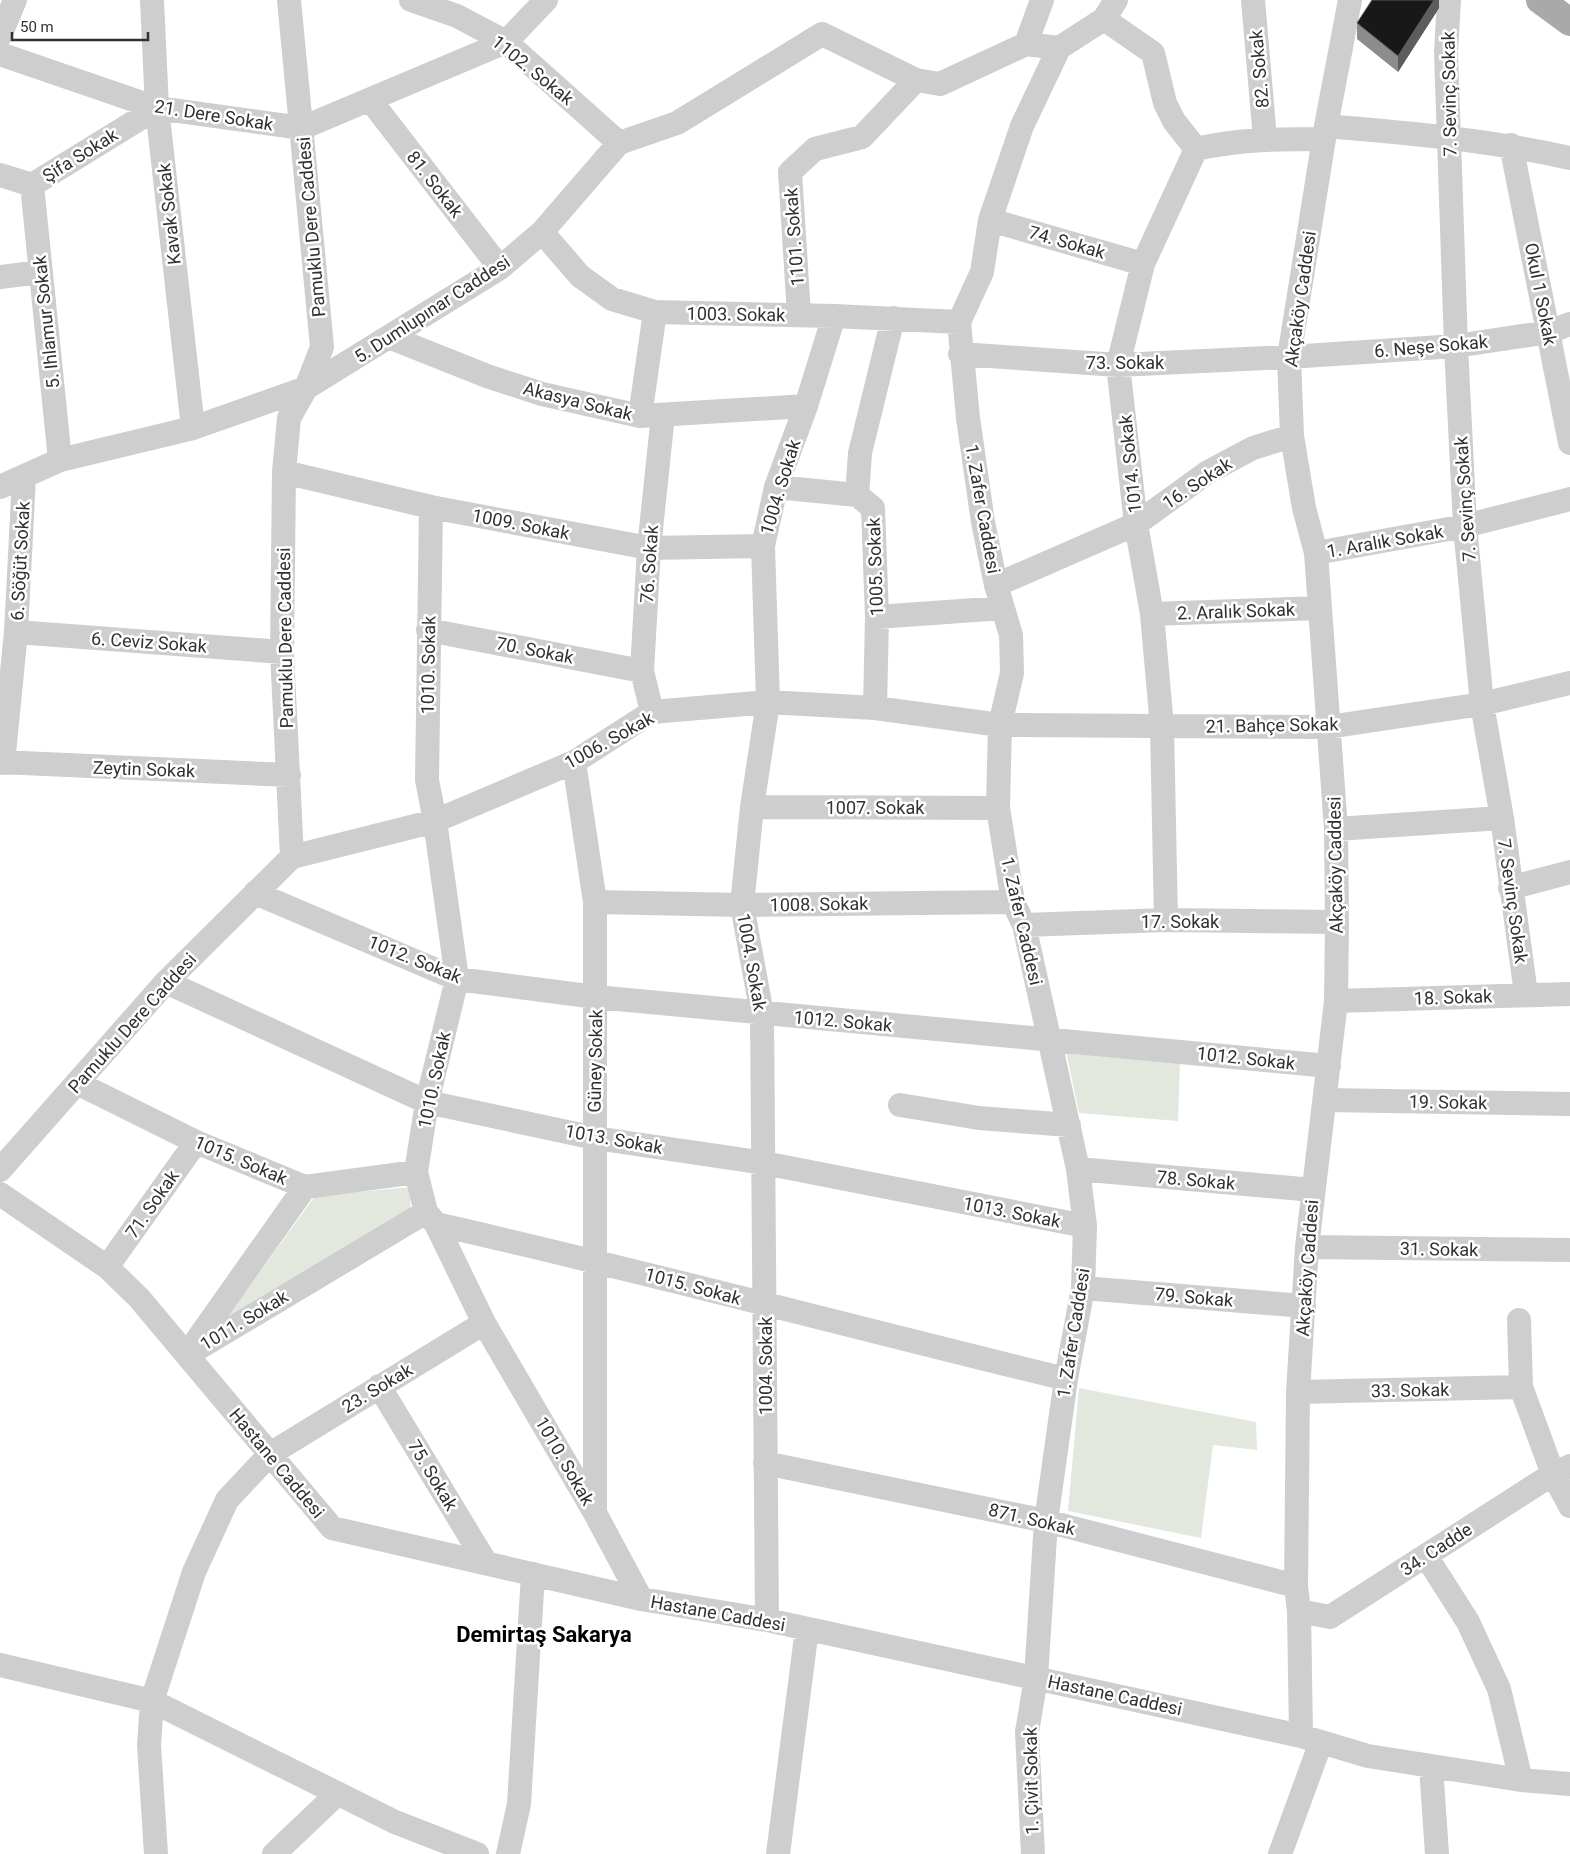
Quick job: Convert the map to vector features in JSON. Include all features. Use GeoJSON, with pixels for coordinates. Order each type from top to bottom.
{"type":"FeatureCollection","features":[{"type":"Feature","properties":{"kind":"main road"},"geometry":{"type":"LineString","coordinates":[[1540,0],[1570,22]]}},
{"type":"Feature","properties":{"kind":"street"},"geometry":{"type":"LineString","coordinates":[[0,36],[15,0]]}},
{"type":"Feature","properties":{"kind":"street","name":"Kavak Sokak"},"geometry":{"type":"LineString","coordinates":[[152,0],[157,108],[193,428]]}},
{"type":"Feature","properties":{"kind":"street","name":"Pamuklu Dere Caddesi"},"geometry":{"type":"LineString","coordinates":[[0,1170],[166,982],[292,857],[282,652],[284,472],[289,418],[306,388],[322,346],[289,0]]}},
{"type":"Feature","properties":{"kind":"street","name":"1102. Sokak"},"geometry":{"type":"LineString","coordinates":[[411,0],[456,8],[506,42],[619,143]]}},
{"type":"Feature","properties":{"kind":"street"},"geometry":{"type":"LineString","coordinates":[[506,42],[546,0]]}},
{"type":"Feature","properties":{"kind":"street"},"geometry":{"type":"LineString","coordinates":[[1026,44],[1042,0]]}},
{"type":"Feature","properties":{"kind":"street","name":"82. Sokak"},"geometry":{"type":"LineString","coordinates":[[1253,0],[1265,138]]}},
{"type":"Feature","properties":{"kind":"street","name":"Akçaköy Caddesi"},"geometry":{"type":"LineString","coordinates":[[1311,1739],[1296,1586],[1298,1392],[1307,1247],[1336,1001],[1336,829],[1316,553],[1304,508],[1292,436],[1290,357],[1325,132],[1350,0]]}},
{"type":"Feature","properties":{"kind":"street","name":"7. Sevinç Sokak"},"geometry":{"type":"LineString","coordinates":[[1449,0],[1446,52],[1456,346],[1465,526],[1482,704],[1502,818],[1510,888],[1526,994]]}},
{"type":"Feature","properties":{"kind":"street"},"geometry":{"type":"LineString","coordinates":[[619,143],[677,123],[822,34],[916,80],[940,84],[1026,44],[1059,48],[1110,10],[1153,53],[1165,103],[1174,121],[1196,149],[1222,143],[1325,132],[1449,136],[1511,145],[1570,158]]}},
{"type":"Feature","properties":{"kind":"street","name":"21. Dere Sokak"},"geometry":{"type":"LineString","coordinates":[[0,54],[157,108],[302,128],[371,101],[506,42]]}},
{"type":"Feature","properties":{"kind":"street","name":"1. Zafer Caddesi"},"geometry":{"type":"LineString","coordinates":[[1036,1678],[1046,1521],[1066,1379],[1083,1288],[1085,1226],[1078,1169],[1069,1125],[1024,925],[1013,902],[998,808],[1000,725],[1012,673],[1011,635],[996,585],[982,513],[960,354],[959,322],[982,272],[990,220],[1022,126],[1059,48]]}},
{"type":"Feature","properties":{"kind":"street","name":"1101. Sokak"},"geometry":{"type":"LineString","coordinates":[[799,314],[790,172],[815,148],[862,137],[916,80]]}},
{"type":"Feature","properties":{"kind":"street","name":"81. Sokak"},"geometry":{"type":"LineString","coordinates":[[371,101],[500,268]]}},
{"type":"Feature","properties":{"kind":"street","name":"Şifa Sokak"},"geometry":{"type":"LineString","coordinates":[[0,175],[32,185],[157,108]]}},
{"type":"Feature","properties":{"kind":"street","name":"5. Dumlupınar Caddesi"},"geometry":{"type":"LineString","coordinates":[[0,488],[60,460],[193,428],[306,388],[500,268],[542,232],[619,143]]}},
{"type":"Feature","properties":{"kind":"street","name":"Okul 1 Sokak"},"geometry":{"type":"LineString","coordinates":[[1511,145],[1560,328],[1570,443]]}},
{"type":"Feature","properties":{"kind":"street","name":"1014. Sokak"},"geometry":{"type":"LineString","coordinates":[[1166,920],[1162,727],[1152,614],[1136,524],[1118,364],[1143,264],[1196,149]]}},
{"type":"Feature","properties":{"kind":"street","name":"5. Ihlamur Sokak"},"geometry":{"type":"LineString","coordinates":[[32,185],[60,460]]}},
{"type":"Feature","properties":{"kind":"street","name":"74. Sokak"},"geometry":{"type":"LineString","coordinates":[[990,220],[1143,264]]}},
{"type":"Feature","properties":{"kind":"street","name":"1003. Sokak"},"geometry":{"type":"LineString","coordinates":[[542,232],[580,276],[612,299],[655,312],[799,314],[959,322]]}},
{"type":"Feature","properties":{"kind":"street"},"geometry":{"type":"LineString","coordinates":[[0,277],[41,272]]}},
{"type":"Feature","properties":{"kind":"street"},"geometry":{"type":"LineString","coordinates":[[640,416],[655,312]]}},
{"type":"Feature","properties":{"kind":"street","name":"1004. Sokak"},"geometry":{"type":"LineString","coordinates":[[767,1620],[762,1014],[742,905],[752,807],[768,702],[763,546],[776,487],[806,406],[834,316]]}},
{"type":"Feature","properties":{"kind":"street","name":"1005. Sokak"},"geometry":{"type":"LineString","coordinates":[[875,708],[877,617],[873,508],[857,495],[860,453],[893,318]]}},
{"type":"Feature","properties":{"kind":"street","name":"6. Neşe Sokak"},"geometry":{"type":"LineString","coordinates":[[1290,357],[1456,346],[1560,328]]}},
{"type":"Feature","properties":{"kind":"street","name":"Akasya Sokak"},"geometry":{"type":"LineString","coordinates":[[389,337],[471,370],[542,394],[640,416],[806,406]]}},
{"type":"Feature","properties":{"kind":"street","name":"73. Sokak"},"geometry":{"type":"LineString","coordinates":[[960,354],[1118,364],[1290,357]]}},
{"type":"Feature","properties":{"kind":"street","name":"76. Sokak"},"geometry":{"type":"LineString","coordinates":[[652,712],[642,671],[649,548],[663,415]]}},
{"type":"Feature","properties":{"kind":"street","name":"16. Sokak"},"geometry":{"type":"LineString","coordinates":[[996,585],[1136,524],[1208,472],[1253,448],[1292,436]]}},
{"type":"Feature","properties":{"kind":"street","name":"1009. Sokak"},"geometry":{"type":"LineString","coordinates":[[284,472],[431,507],[649,548],[763,546]]}},
{"type":"Feature","properties":{"kind":"street","name":"6. Söğüt Sokak"},"geometry":{"type":"LineString","coordinates":[[2,763],[16,632],[24,478]]}},
{"type":"Feature","properties":{"kind":"street"},"geometry":{"type":"LineString","coordinates":[[776,487],[857,495]]}},
{"type":"Feature","properties":{"kind":"street","name":"1. Aralık Sokak"},"geometry":{"type":"LineString","coordinates":[[1316,553],[1465,526],[1570,498]]}},
{"type":"Feature","properties":{"kind":"street","name":"1010. Sokak"},"geometry":{"type":"LineString","coordinates":[[431,507],[427,780],[435,821],[457,979],[427,1102],[416,1172],[431,1218],[484,1323],[595,1513],[642,1599]]}},
{"type":"Feature","properties":{"kind":"street"},"geometry":{"type":"LineString","coordinates":[[877,617],[1003,608]]}},
{"type":"Feature","properties":{"kind":"street","name":"2. Aralık Sokak"},"geometry":{"type":"LineString","coordinates":[[1152,614],[1320,608]]}},
{"type":"Feature","properties":{"kind":"street","name":"70. Sokak"},"geometry":{"type":"LineString","coordinates":[[428,630],[642,671]]}},
{"type":"Feature","properties":{"kind":"street","name":"6. Ceviz Sokak"},"geometry":{"type":"LineString","coordinates":[[16,632],[282,652]]}},
{"type":"Feature","properties":{"kind":"street","name":"21. Bahçe Sokak"},"geometry":{"type":"LineString","coordinates":[[1000,725],[1328,727],[1482,704],[1570,683]]}},
{"type":"Feature","properties":{"kind":"street","name":"1006. Sokak"},"geometry":{"type":"LineString","coordinates":[[292,857],[435,821],[574,762],[652,712],[768,702],[875,708],[1000,725]]}},
{"type":"Feature","properties":{"kind":"street","name":"Güney Sokak"},"geometry":{"type":"LineString","coordinates":[[574,762],[595,902],[595,1513]]}},
{"type":"Feature","properties":{"kind":"street","name":"Zeytin Sokak"},"geometry":{"type":"LineString","coordinates":[[2,763],[289,775]]}},
{"type":"Feature","properties":{"kind":"street","name":"1007. Sokak"},"geometry":{"type":"LineString","coordinates":[[752,807],[998,808]]}},
{"type":"Feature","properties":{"kind":"street"},"geometry":{"type":"LineString","coordinates":[[1336,829],[1502,818]]}},
{"type":"Feature","properties":{"kind":"street"},"geometry":{"type":"LineString","coordinates":[[1510,888],[1570,872]]}},
{"type":"Feature","properties":{"kind":"street","name":"1012. Sokak"},"geometry":{"type":"LineString","coordinates":[[255,893],[457,979],[596,997],[762,1014],[1329,1066]]}},
{"type":"Feature","properties":{"kind":"street","name":"1008. Sokak"},"geometry":{"type":"LineString","coordinates":[[595,902],[742,905],[1013,902]]}},
{"type":"Feature","properties":{"kind":"street","name":"17. Sokak"},"geometry":{"type":"LineString","coordinates":[[1024,925],[1166,920],[1337,922]]}},
{"type":"Feature","properties":{"kind":"street","name":"1013. Sokak"},"geometry":{"type":"LineString","coordinates":[[166,982],[427,1102],[595,1138],[764,1163],[1085,1226]]}},
{"type":"Feature","properties":{"kind":"street","name":"18. Sokak"},"geometry":{"type":"LineString","coordinates":[[1336,1001],[1570,994]]}},
{"type":"Feature","properties":{"kind":"street","name":"1015. Sokak"},"geometry":{"type":"LineString","coordinates":[[77,1083],[196,1142],[305,1187],[416,1172]]}},
{"type":"Feature","properties":{"kind":"street","name":"19. Sokak"},"geometry":{"type":"LineString","coordinates":[[1325,1100],[1570,1104]]}},
{"type":"Feature","properties":{"kind":"street"},"geometry":{"type":"LineString","coordinates":[[900,1105],[980,1118],[1069,1125]]}},
{"type":"Feature","properties":{"kind":"street","name":"71. Sokak"},"geometry":{"type":"LineString","coordinates":[[107,1267],[196,1142]]}},
{"type":"Feature","properties":{"kind":"street","name":"78. Sokak"},"geometry":{"type":"LineString","coordinates":[[1078,1169],[1313,1190]]}},
{"type":"Feature","properties":{"kind":"street","name":"1011. Sokak"},"geometry":{"type":"LineString","coordinates":[[187,1354],[305,1187]]}},
{"type":"Feature","properties":{"kind":"street","name":"Hastane Caddesi"},"geometry":{"type":"LineString","coordinates":[[0,1194],[107,1267],[139,1298],[332,1528],[642,1599],[767,1620],[1036,1678],[1311,1739],[1368,1756],[1522,1780],[1570,1784]]}},
{"type":"Feature","properties":{"kind":"street","name":"1015. Sokak"},"geometry":{"type":"LineString","coordinates":[[431,1218],[764,1305],[1066,1379]]}},
{"type":"Feature","properties":{"kind":"street","name":"1011. Sokak"},"geometry":{"type":"LineString","coordinates":[[187,1354],[431,1218]]}},
{"type":"Feature","properties":{"kind":"street","name":"31. Sokak"},"geometry":{"type":"LineString","coordinates":[[1307,1247],[1570,1250]]}},
{"type":"Feature","properties":{"kind":"street","name":"79. Sokak"},"geometry":{"type":"LineString","coordinates":[[1083,1288],[1304,1306]]}},
{"type":"Feature","properties":{"kind":"street"},"geometry":{"type":"LineString","coordinates":[[1519,1320],[1521,1387],[1561,1470],[1570,1506]]}},
{"type":"Feature","properties":{"kind":"street","name":"23. Sokak"},"geometry":{"type":"LineString","coordinates":[[156,1854],[149,1745],[152,1701],[194,1572],[227,1500],[270,1454],[484,1323]]}},
{"type":"Feature","properties":{"kind":"street","name":"75. Sokak"},"geometry":{"type":"LineString","coordinates":[[379,1386],[486,1563]]}},
{"type":"Feature","properties":{"kind":"street","name":"33. Sokak"},"geometry":{"type":"LineString","coordinates":[[1298,1392],[1521,1387]]}},
{"type":"Feature","properties":{"kind":"street","name":"871. Sokak"},"geometry":{"type":"LineString","coordinates":[[765,1463],[1046,1521],[1296,1586]]}},
{"type":"Feature","properties":{"kind":"street","name":"34. Cadde"},"geometry":{"type":"LineString","coordinates":[[1299,1611],[1330,1618],[1561,1470]]}},
{"type":"Feature","properties":{"kind":"street"},"geometry":{"type":"LineString","coordinates":[[1426,1556],[1468,1622],[1499,1689],[1522,1780]]}},
{"type":"Feature","properties":{"kind":"street"},"geometry":{"type":"LineString","coordinates":[[508,1854],[520,1804],[532,1574]]}},
{"type":"Feature","properties":{"kind":"street"},"geometry":{"type":"LineString","coordinates":[[778,1854],[807,1629]]}},
{"type":"Feature","properties":{"kind":"street"},"geometry":{"type":"LineString","coordinates":[[0,1665],[152,1701],[394,1822],[477,1854]]}},
{"type":"Feature","properties":{"kind":"street","name":"1. Çivit Sokak"},"geometry":{"type":"LineString","coordinates":[[1033,1854],[1027,1732],[1036,1678]]}},
{"type":"Feature","properties":{"kind":"street"},"geometry":{"type":"LineString","coordinates":[[1280,1854],[1311,1739]]}},
{"type":"Feature","properties":{"kind":"street"},"geometry":{"type":"LineString","coordinates":[[1431,1766],[1437,1854]]}},
{"type":"Feature","properties":{"kind":"street"},"geometry":{"type":"LineString","coordinates":[[274,1854],[338,1794]]}},
{"type":"Feature","properties":{"kind":"shaded area"},"geometry":{"type":"Polygon","coordinates":[[[1066,1051],[1180,1062],[1178,1121],[1079,1113],[1066,1051]]]}},
{"type":"Feature","properties":{"kind":"shaded area"},"geometry":{"type":"Polygon","coordinates":[[[411,1187],[410,1213],[223,1323],[315,1196],[411,1187]]]}},
{"type":"Feature","properties":{"kind":"shaded area"},"geometry":{"type":"Polygon","coordinates":[[[1079,1388],[1256,1422],[1257,1450],[1213,1445],[1201,1538],[1068,1511],[1079,1388]]]}},
{"type":"Feature","properties":{"kind":"building"},"geometry":{"type":"Polygon","coordinates":[[[1372,0],[1434,0],[1398,56],[1357,23],[1372,0]]]}},
{"type":"Feature","properties":{"kind":"district","name":"Demirtaş Sakarya"},"geometry":{"type":"Point","coordinates":[544,1634]}}]}
